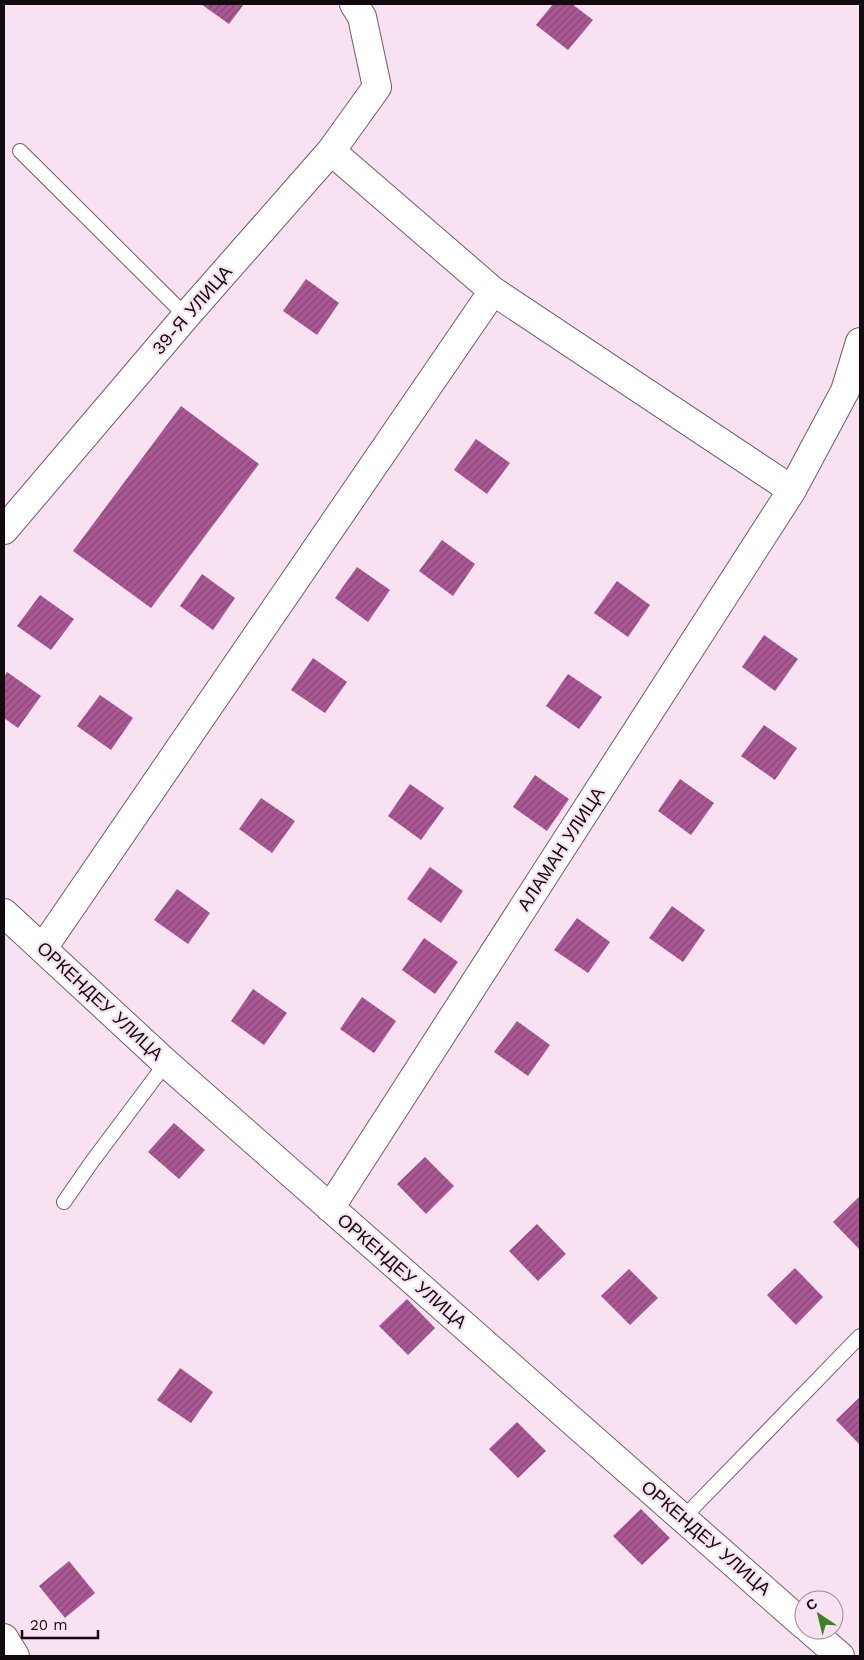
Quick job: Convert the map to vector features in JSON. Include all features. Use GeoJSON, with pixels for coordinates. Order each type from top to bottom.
{"type":"FeatureCollection","features":[{"type":"Feature","properties":{"kind":"street","name":"39-Я УЛИЦА"},"geometry":{"type":"LineString","coordinates":[[4,530],[186,316],[331,151],[377,87],[362,17],[354,4]]}},
{"type":"Feature","properties":{"kind":"street"},"geometry":{"type":"LineString","coordinates":[[331,151],[493,290],[792,490]]}},
{"type":"Feature","properties":{"kind":"street"},"geometry":{"type":"LineString","coordinates":[[43,948],[493,290]]}},
{"type":"Feature","properties":{"kind":"street","name":"АЛАМАН УЛИЦА"},"geometry":{"type":"LineString","coordinates":[[330,1208],[792,490],[845,390],[860,342]]}},
{"type":"Feature","properties":{"kind":"street","name":"ОРКЕНДЕУ УЛИЦА"},"geometry":{"type":"LineString","coordinates":[[4,913],[166,1063],[794,1616]]}},
{"type":"Feature","properties":{"kind":"street"},"geometry":{"type":"LineString","coordinates":[[4,1638],[16,1656]]}},
{"type":"Feature","properties":{"kind":"street"},"geometry":{"type":"LineString","coordinates":[[822,1640],[840,1656]]}},
{"type":"Feature","properties":{"kind":"lane"},"geometry":{"type":"LineString","coordinates":[[20,151],[186,316]]}},
{"type":"Feature","properties":{"kind":"lane"},"geometry":{"type":"LineString","coordinates":[[64,1202],[91,1162],[166,1063]]}},
{"type":"Feature","properties":{"kind":"lane"},"geometry":{"type":"LineString","coordinates":[[683,1518],[860,1336]]}},
{"type":"Feature","properties":{"kind":"building"},"geometry":{"type":"Polygon","coordinates":[[[201,4],[244,4],[229,24],[201,4]]]}},
{"type":"Feature","properties":{"kind":"building"},"geometry":{"type":"Polygon","coordinates":[[[553,4],[572,4],[593,20],[568,50],[536,25],[553,4]]]}},
{"type":"Feature","properties":{"kind":"building"},"geometry":{"type":"Polygon","coordinates":[[[306,279],[339,303],[317,335],[283,311],[306,279]]]}},
{"type":"Feature","properties":{"kind":"building"},"geometry":{"type":"Polygon","coordinates":[[[181,406],[259,464],[151,608],[73,551],[181,406]]]}},
{"type":"Feature","properties":{"kind":"building"},"geometry":{"type":"Polygon","coordinates":[[[476,439],[510,463],[487,494],[454,470],[476,439]]]}},
{"type":"Feature","properties":{"kind":"building"},"geometry":{"type":"Polygon","coordinates":[[[442,540],[475,564],[453,596],[419,571],[442,540]]]}},
{"type":"Feature","properties":{"kind":"building"},"geometry":{"type":"Polygon","coordinates":[[[357,567],[390,590],[368,622],[335,598],[357,567]]]}},
{"type":"Feature","properties":{"kind":"building"},"geometry":{"type":"Polygon","coordinates":[[[202,574],[235,598],[213,630],[180,606],[202,574]]]}},
{"type":"Feature","properties":{"kind":"building"},"geometry":{"type":"Polygon","coordinates":[[[617,581],[650,605],[628,637],[594,613],[617,581]]]}},
{"type":"Feature","properties":{"kind":"building"},"geometry":{"type":"Polygon","coordinates":[[[40,595],[74,619],[51,650],[17,626],[40,595]]]}},
{"type":"Feature","properties":{"kind":"building"},"geometry":{"type":"Polygon","coordinates":[[[764,635],[798,659],[775,691],[742,667],[764,635]]]}},
{"type":"Feature","properties":{"kind":"building"},"geometry":{"type":"Polygon","coordinates":[[[313,658],[347,682],[325,713],[291,690],[313,658]]]}},
{"type":"Feature","properties":{"kind":"building"},"geometry":{"type":"Polygon","coordinates":[[[7,672],[41,696],[18,728],[4,718],[4,677],[7,672]]]}},
{"type":"Feature","properties":{"kind":"building"},"geometry":{"type":"Polygon","coordinates":[[[568,674],[602,697],[579,729],[546,706],[568,674]]]}},
{"type":"Feature","properties":{"kind":"building"},"geometry":{"type":"Polygon","coordinates":[[[100,695],[133,718],[111,750],[77,726],[100,695]]]}},
{"type":"Feature","properties":{"kind":"building"},"geometry":{"type":"Polygon","coordinates":[[[764,725],[797,748],[775,780],[741,756],[764,725]]]}},
{"type":"Feature","properties":{"kind":"building"},"geometry":{"type":"Polygon","coordinates":[[[535,775],[569,799],[547,831],[513,807],[535,775]]]}},
{"type":"Feature","properties":{"kind":"building"},"geometry":{"type":"Polygon","coordinates":[[[680,779],[714,803],[691,835],[658,811],[680,779]]]}},
{"type":"Feature","properties":{"kind":"building"},"geometry":{"type":"Polygon","coordinates":[[[410,784],[444,808],[421,840],[388,816],[410,784]]]}},
{"type":"Feature","properties":{"kind":"building"},"geometry":{"type":"Polygon","coordinates":[[[261,798],[295,821],[272,853],[239,829],[261,798]]]}},
{"type":"Feature","properties":{"kind":"building"},"geometry":{"type":"Polygon","coordinates":[[[430,867],[463,891],[441,923],[407,899],[430,867]]]}},
{"type":"Feature","properties":{"kind":"building"},"geometry":{"type":"Polygon","coordinates":[[[177,889],[210,913],[188,944],[154,920],[177,889]]]}},
{"type":"Feature","properties":{"kind":"building"},"geometry":{"type":"Polygon","coordinates":[[[672,906],[705,930],[683,962],[649,938],[672,906]]]}},
{"type":"Feature","properties":{"kind":"building"},"geometry":{"type":"Polygon","coordinates":[[[577,918],[610,942],[588,973],[554,950],[577,918]]]}},
{"type":"Feature","properties":{"kind":"building"},"geometry":{"type":"Polygon","coordinates":[[[424,938],[458,962],[435,994],[402,970],[424,938]]]}},
{"type":"Feature","properties":{"kind":"building"},"geometry":{"type":"Polygon","coordinates":[[[253,989],[287,1013],[264,1045],[231,1021],[253,989]]]}},
{"type":"Feature","properties":{"kind":"building"},"geometry":{"type":"Polygon","coordinates":[[[362,997],[396,1021],[374,1053],[340,1029],[362,997]]]}},
{"type":"Feature","properties":{"kind":"building"},"geometry":{"type":"Polygon","coordinates":[[[517,1021],[550,1045],[528,1076],[494,1052],[517,1021]]]}},
{"type":"Feature","properties":{"kind":"building"},"geometry":{"type":"Polygon","coordinates":[[[174,1123],[205,1150],[179,1179],[148,1152],[174,1123]]]}},
{"type":"Feature","properties":{"kind":"building"},"geometry":{"type":"Polygon","coordinates":[[[425,1157],[454,1186],[426,1214],[397,1184],[425,1157]]]}},
{"type":"Feature","properties":{"kind":"building"},"geometry":{"type":"Polygon","coordinates":[[[860,1196],[860,1250],[833,1222],[860,1196]]]}},
{"type":"Feature","properties":{"kind":"building"},"geometry":{"type":"Polygon","coordinates":[[[537,1224],[566,1254],[538,1281],[509,1251],[537,1224]]]}},
{"type":"Feature","properties":{"kind":"building"},"geometry":{"type":"Polygon","coordinates":[[[795,1268],[823,1297],[796,1325],[767,1295],[795,1268]]]}},
{"type":"Feature","properties":{"kind":"building"},"geometry":{"type":"Polygon","coordinates":[[[629,1269],[658,1298],[630,1325],[601,1296],[629,1269]]]}},
{"type":"Feature","properties":{"kind":"building"},"geometry":{"type":"Polygon","coordinates":[[[407,1299],[435,1328],[408,1355],[379,1326],[407,1299]]]}},
{"type":"Feature","properties":{"kind":"building"},"geometry":{"type":"Polygon","coordinates":[[[180,1368],[213,1392],[191,1423],[157,1400],[180,1368]]]}},
{"type":"Feature","properties":{"kind":"building"},"geometry":{"type":"Polygon","coordinates":[[[860,1397],[860,1445],[836,1420],[860,1397]]]}},
{"type":"Feature","properties":{"kind":"building"},"geometry":{"type":"Polygon","coordinates":[[[517,1422],[546,1451],[518,1478],[489,1449],[517,1422]]]}},
{"type":"Feature","properties":{"kind":"building"},"geometry":{"type":"Polygon","coordinates":[[[641,1509],[670,1538],[642,1565],[613,1536],[641,1509]]]}},
{"type":"Feature","properties":{"kind":"building"},"geometry":{"type":"Polygon","coordinates":[[[69,1561],[95,1593],[65,1618],[39,1586],[69,1561]]]}}]}
